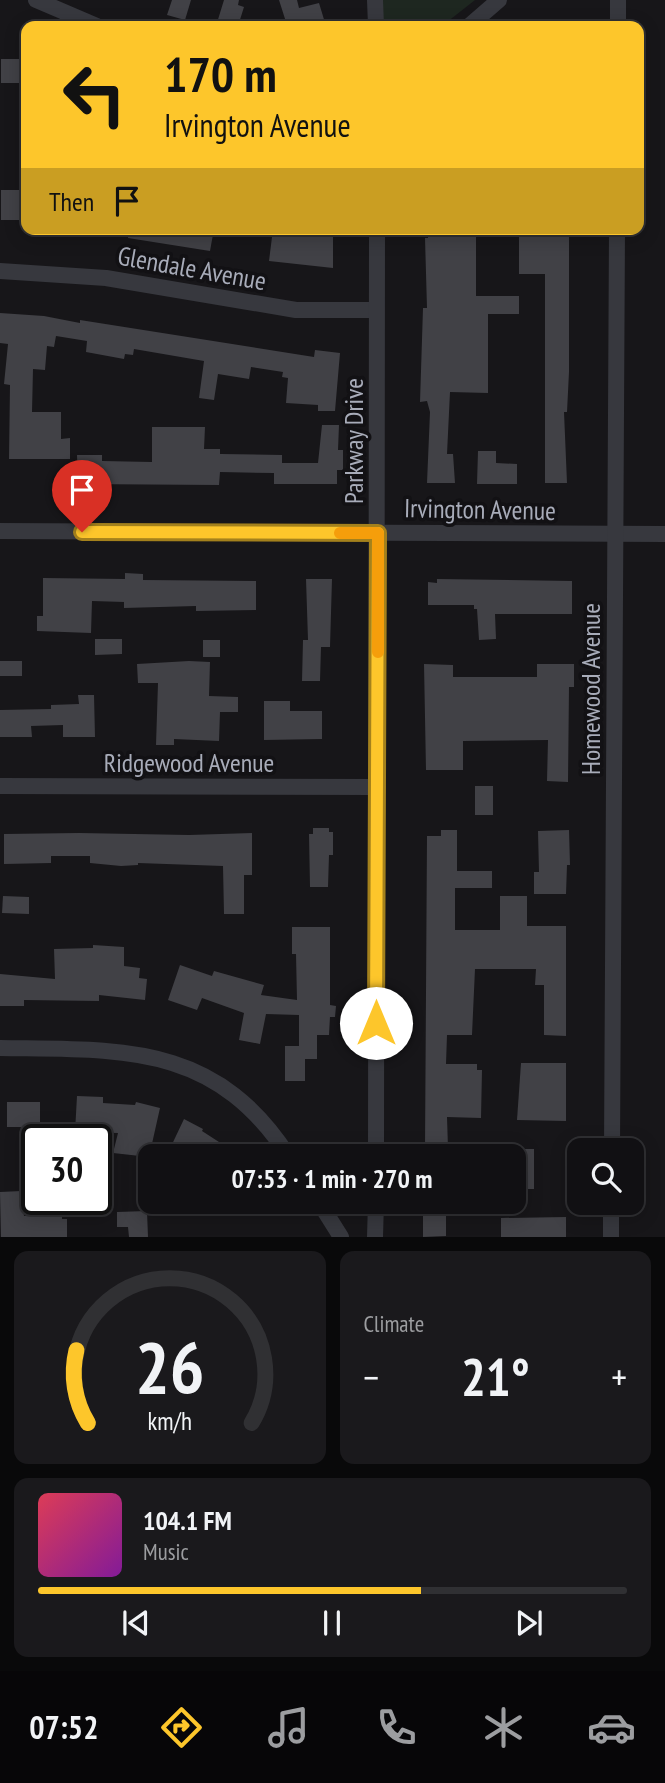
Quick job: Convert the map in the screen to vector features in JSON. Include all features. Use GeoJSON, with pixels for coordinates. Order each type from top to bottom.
{"type":"FeatureCollection","features":[{"type":"Feature","properties":{"kind":"street"},"geometry":{"type":"LineString","coordinates":[[36,0],[85,21]]}},
{"type":"Feature","properties":{"kind":"street"},"geometry":{"type":"LineString","coordinates":[[375,0],[376,21]]}},
{"type":"Feature","properties":{"kind":"street"},"geometry":{"type":"LineString","coordinates":[[475,21],[499,0]]}},
{"type":"Feature","properties":{"kind":"street"},"geometry":{"type":"LineString","coordinates":[[618,0],[618,21]]}},
{"type":"Feature","properties":{"kind":"street","name":"Parkway Drive"},"geometry":{"type":"LineString","coordinates":[[376,1144],[377,235]]}},
{"type":"Feature","properties":{"kind":"street","name":"Homewood Avenue"},"geometry":{"type":"LineString","coordinates":[[612,1138],[617,235]]}},
{"type":"Feature","properties":{"kind":"street","name":"Glendale Avenue"},"geometry":{"type":"LineString","coordinates":[[0,271],[106,278],[296,310],[376,310]]}},
{"type":"Feature","properties":{"kind":"street","name":"Irvington Avenue"},"geometry":{"type":"LineString","coordinates":[[0,531],[665,534]]}},
{"type":"Feature","properties":{"kind":"street","name":"Ridgewood Avenue"},"geometry":{"type":"LineString","coordinates":[[0,786],[378,787]]}},
{"type":"Feature","properties":{"kind":"street"},"geometry":{"type":"LineString","coordinates":[[0,1048],[114,1049],[152,1055],[186,1067],[217,1083],[250,1107],[281,1144]]}},
{"type":"Feature","properties":{"kind":"street"},"geometry":{"type":"LineString","coordinates":[[327,1214],[341,1237]]}},
{"type":"Feature","properties":{"kind":"street"},"geometry":{"type":"LineString","coordinates":[[375,1237],[376,1214]]}},
{"type":"Feature","properties":{"kind":"street"},"geometry":{"type":"LineString","coordinates":[[611,1215],[611,1237]]}},
{"type":"Feature","properties":{"kind":"shaded area"},"geometry":{"type":"Polygon","coordinates":[[[382,0],[475,0],[448,21],[383,21],[382,0]]]}},
{"type":"Feature","properties":{"kind":"building"},"geometry":{"type":"Polygon","coordinates":[[[172,0],[191,0],[185,20],[167,15],[172,0]]]}},
{"type":"Feature","properties":{"kind":"building"},"geometry":{"type":"Polygon","coordinates":[[[224,0],[239,0],[238,5],[244,7],[240,21],[218,21],[224,0]]]}},
{"type":"Feature","properties":{"kind":"building"},"geometry":{"type":"Polygon","coordinates":[[[279,0],[297,0],[299,8],[319,3],[324,21],[296,20],[286,21],[279,0]]]}},
{"type":"Feature","properties":{"kind":"building"},"geometry":{"type":"Polygon","coordinates":[[[1,59],[21,59],[21,83],[1,83],[1,59]]]}},
{"type":"Feature","properties":{"kind":"building"},"geometry":{"type":"Polygon","coordinates":[[[1,190],[21,190],[21,220],[1,220],[1,190]]]}},
{"type":"Feature","properties":{"kind":"building"},"geometry":{"type":"Polygon","coordinates":[[[128,235],[213,235],[210,251],[128,238],[128,235]]]}},
{"type":"Feature","properties":{"kind":"building"},"geometry":{"type":"Polygon","coordinates":[[[272,235],[333,235],[333,268],[269,261],[272,235]]]}},
{"type":"Feature","properties":{"kind":"building"},"geometry":{"type":"Polygon","coordinates":[[[428,235],[476,235],[476,296],[519,296],[519,314],[488,314],[488,393],[450,392],[447,454],[453,454],[455,483],[427,483],[430,412],[427,401],[420,402],[423,308],[427,308],[425,238],[428,238],[428,235]]]}},
{"type":"Feature","properties":{"kind":"building"},"geometry":{"type":"Polygon","coordinates":[[[519,235],[569,235],[569,372],[567,412],[564,412],[567,483],[545,483],[545,274],[519,274],[519,235]]]}},
{"type":"Feature","properties":{"kind":"building"},"geometry":{"type":"Polygon","coordinates":[[[0,313],[44,316],[80,323],[80,320],[314,357],[315,350],[340,353],[335,411],[318,411],[318,405],[286,403],[288,378],[282,377],[283,372],[251,367],[249,379],[218,374],[214,400],[199,398],[204,361],[134,349],[133,355],[125,354],[124,359],[86,352],[87,341],[56,336],[54,347],[47,346],[45,370],[33,369],[32,412],[61,412],[61,439],[70,438],[70,459],[9,459],[10,385],[4,384],[8,344],[0,343],[0,313]]]}},
{"type":"Feature","properties":{"kind":"building"},"geometry":{"type":"Polygon","coordinates":[[[322,425],[339,425],[338,450],[343,450],[343,470],[337,470],[337,484],[274,484],[274,473],[220,472],[219,485],[78,484],[77,455],[102,455],[102,461],[152,462],[152,427],[205,427],[204,449],[220,449],[220,454],[282,455],[282,463],[318,463],[322,425]]]}},
{"type":"Feature","properties":{"kind":"building"},"geometry":{"type":"Polygon","coordinates":[[[478,451],[496,451],[496,463],[517,464],[517,484],[477,484],[478,451]]]}},
{"type":"Feature","properties":{"kind":"building"},"geometry":{"type":"Polygon","coordinates":[[[125,573],[143,574],[143,580],[256,581],[256,610],[196,611],[196,606],[124,608],[124,602],[92,601],[91,633],[37,631],[37,616],[43,616],[43,578],[125,579],[125,573]]]}},
{"type":"Feature","properties":{"kind":"building"},"geometry":{"type":"Polygon","coordinates":[[[306,579],[332,579],[330,647],[321,647],[320,681],[302,681],[303,640],[308,640],[306,579]]]}},
{"type":"Feature","properties":{"kind":"building"},"geometry":{"type":"Polygon","coordinates":[[[437,579],[572,581],[572,614],[495,614],[496,639],[479,640],[477,609],[474,609],[474,605],[428,605],[428,582],[437,583],[437,579]]]}},
{"type":"Feature","properties":{"kind":"building"},"geometry":{"type":"Polygon","coordinates":[[[95,639],[122,639],[122,654],[95,655],[95,639]]]}},
{"type":"Feature","properties":{"kind":"building"},"geometry":{"type":"Polygon","coordinates":[[[203,640],[220,640],[220,657],[203,657],[203,640]]]}},
{"type":"Feature","properties":{"kind":"building"},"geometry":{"type":"Polygon","coordinates":[[[0,661],[22,661],[22,676],[0,676],[0,661]]]}},
{"type":"Feature","properties":{"kind":"building"},"geometry":{"type":"Polygon","coordinates":[[[210,662],[209,696],[238,697],[238,712],[220,712],[219,741],[174,739],[174,745],[156,745],[158,683],[138,683],[137,664],[210,662]]]}},
{"type":"Feature","properties":{"kind":"building"},"geometry":{"type":"Polygon","coordinates":[[[424,664],[453,665],[453,677],[537,677],[537,664],[574,664],[574,687],[569,687],[568,782],[547,781],[548,740],[463,741],[463,770],[426,770],[424,664]]]}},
{"type":"Feature","properties":{"kind":"building"},"geometry":{"type":"Polygon","coordinates":[[[78,695],[94,695],[95,737],[63,737],[63,725],[31,726],[32,737],[0,737],[0,710],[51,709],[51,705],[79,704],[78,695]]]}},
{"type":"Feature","properties":{"kind":"building"},"geometry":{"type":"Polygon","coordinates":[[[264,701],[290,701],[290,711],[322,711],[322,739],[264,740],[264,701]]]}},
{"type":"Feature","properties":{"kind":"building"},"geometry":{"type":"Polygon","coordinates":[[[475,786],[493,786],[493,815],[475,815],[475,786]]]}},
{"type":"Feature","properties":{"kind":"building"},"geometry":{"type":"Polygon","coordinates":[[[313,828],[329,828],[329,832],[333,832],[328,887],[310,887],[309,834],[313,834],[313,828]]]}},
{"type":"Feature","properties":{"kind":"building"},"geometry":{"type":"Polygon","coordinates":[[[441,830],[457,830],[457,871],[492,871],[492,888],[455,888],[455,930],[500,930],[500,896],[527,896],[527,926],[566,926],[566,1036],[544,1035],[544,985],[535,985],[536,969],[475,969],[472,1035],[447,1035],[446,1064],[477,1064],[477,1070],[482,1070],[481,1118],[447,1117],[448,1144],[425,1144],[427,836],[441,836],[441,830]]]}},
{"type":"Feature","properties":{"kind":"building"},"geometry":{"type":"Polygon","coordinates":[[[569,830],[570,865],[567,865],[566,894],[534,894],[534,872],[539,872],[538,831],[569,830]]]}},
{"type":"Feature","properties":{"kind":"building"},"geometry":{"type":"Polygon","coordinates":[[[252,833],[252,875],[244,875],[244,914],[224,914],[223,866],[138,863],[121,866],[90,863],[90,856],[51,856],[51,863],[4,864],[4,834],[252,833]]]}},
{"type":"Feature","properties":{"kind":"building"},"geometry":{"type":"Polygon","coordinates":[[[3,896],[29,897],[29,914],[2,913],[3,896]]]}},
{"type":"Feature","properties":{"kind":"building"},"geometry":{"type":"Polygon","coordinates":[[[292,927],[330,927],[330,1005],[336,1006],[335,1017],[330,1017],[329,1035],[317,1035],[317,1059],[305,1059],[305,1081],[285,1081],[285,1046],[299,1046],[299,1015],[266,1014],[260,1044],[239,1040],[244,1013],[202,998],[197,1010],[168,1000],[180,965],[212,976],[214,971],[264,985],[261,995],[297,1000],[296,954],[292,954],[292,927]]]}},
{"type":"Feature","properties":{"kind":"building"},"geometry":{"type":"Polygon","coordinates":[[[93,945],[124,947],[124,966],[140,968],[139,978],[147,979],[145,1000],[99,995],[99,1001],[24,1000],[24,1006],[0,1006],[0,974],[55,979],[54,949],[93,948],[93,945]]]}},
{"type":"Feature","properties":{"kind":"building"},"geometry":{"type":"Polygon","coordinates":[[[521,1063],[566,1063],[566,1121],[517,1120],[521,1063]]]}},
{"type":"Feature","properties":{"kind":"building"},"geometry":{"type":"Polygon","coordinates":[[[77,1096],[103,1097],[103,1103],[135,1105],[136,1102],[160,1108],[152,1144],[138,1144],[138,1156],[113,1153],[118,1133],[112,1133],[112,1124],[75,1124],[77,1096]]]}},
{"type":"Feature","properties":{"kind":"building"},"geometry":{"type":"Polygon","coordinates":[[[7,1102],[40,1102],[40,1124],[7,1127],[7,1102]]]}},
{"type":"Feature","properties":{"kind":"building"},"geometry":{"type":"Polygon","coordinates":[[[184,1119],[219,1142],[218,1144],[172,1144],[184,1119]]]}},
{"type":"Feature","properties":{"kind":"building"},"geometry":{"type":"Polygon","coordinates":[[[526,1149],[534,1149],[534,1189],[526,1189],[526,1149]]]}},
{"type":"Feature","properties":{"kind":"building"},"geometry":{"type":"Polygon","coordinates":[[[21,1191],[21,1215],[62,1216],[62,1219],[67,1219],[67,1237],[1,1237],[0,1192],[21,1191]]]}},
{"type":"Feature","properties":{"kind":"building"},"geometry":{"type":"Polygon","coordinates":[[[117,1212],[147,1214],[148,1237],[129,1237],[128,1227],[117,1227],[117,1212]]]}},
{"type":"Feature","properties":{"kind":"building"},"geometry":{"type":"Polygon","coordinates":[[[423,1214],[446,1214],[446,1236],[423,1237],[423,1214]]]}},
{"type":"Feature","properties":{"kind":"building"},"geometry":{"type":"Polygon","coordinates":[[[566,1217],[566,1237],[501,1237],[501,1218],[566,1217]]]}},
{"type":"Feature","properties":{"kind":"slow traffic"},"geometry":{"type":"LineString","coordinates":[[340,533],[378,533],[378,652]]}},
{"type":"Feature","properties":{"kind":"route"},"geometry":{"type":"LineString","coordinates":[[82,532],[378,533],[376,1023]]}}]}
